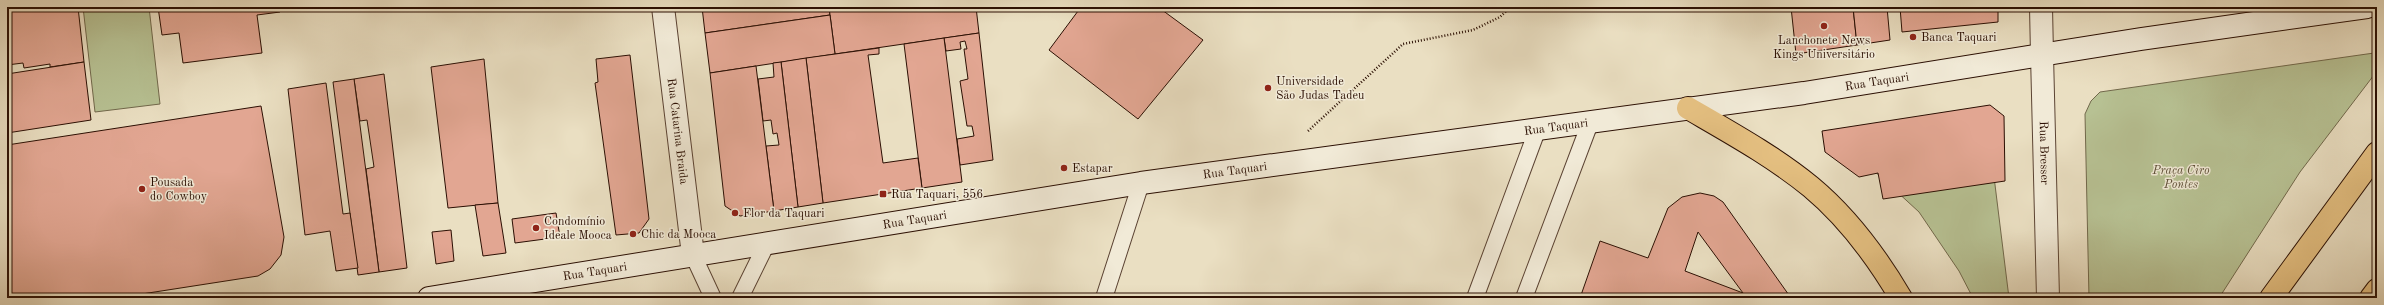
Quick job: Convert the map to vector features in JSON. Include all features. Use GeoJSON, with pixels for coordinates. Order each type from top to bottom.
{"type":"FeatureCollection","features":[{"type":"Feature","properties":{"kind":"main road","name":"Rua Catarina Braida"},"geometry":{"type":"LineString","coordinates":[[663,7],[693,255]]}},
{"type":"Feature","properties":{"kind":"main road","name":"Rua Bresser"},"geometry":{"type":"LineString","coordinates":[[2041,7],[2048,298]]}},
{"type":"Feature","properties":{"kind":"main road"},"geometry":{"type":"LineString","coordinates":[[2042,55],[2366,7]]}},
{"type":"Feature","properties":{"kind":"main road","name":"Rua Taquari"},"geometry":{"type":"LineString","coordinates":[[429,298],[1141,183],[1804,93],[2042,55]]}},
{"type":"Feature","properties":{"kind":"main road"},"geometry":{"type":"LineString","coordinates":[[1688,108],[1762,151],[1812,188],[1843,220],[1883,268],[1901,298]]}},
{"type":"Feature","properties":{"kind":"main road"},"geometry":{"type":"LineString","coordinates":[[2271,298],[2377,152]]}},
{"type":"Feature","properties":{"kind":"main road"},"geometry":{"type":"LineString","coordinates":[[2371,298],[2377,290]]}},
{"type":"Feature","properties":{"kind":"lane"},"geometry":{"type":"LineString","coordinates":[[1524,298],[1590,123]]}},
{"type":"Feature","properties":{"kind":"lane"},"geometry":{"type":"LineString","coordinates":[[1476,298],[1538,128]]}},
{"type":"Feature","properties":{"kind":"lane"},"geometry":{"type":"LineString","coordinates":[[1104,298],[1141,183]]}},
{"type":"Feature","properties":{"kind":"lane"},"geometry":{"type":"LineString","coordinates":[[740,298],[767,243]]}},
{"type":"Feature","properties":{"kind":"lane"},"geometry":{"type":"LineString","coordinates":[[693,255],[713,298]]}},
{"type":"Feature","properties":{"kind":"path"},"geometry":{"type":"LineString","coordinates":[[1306,134],[1403,44],[1473,30],[1500,17],[1511,7]]}},
{"type":"Feature","properties":{"kind":"green space"},"geometry":{"type":"Polygon","coordinates":[[[83,7],[149,7],[160,104],[95,112],[83,7]]]}},
{"type":"Feature","properties":{"kind":"green space","name":"Praça Ciro Pontes"},"geometry":{"type":"Polygon","coordinates":[[[2374,53],[2377,54],[2377,71],[2300,172],[2219,298],[2089,298],[2085,114],[2091,101],[2100,92],[2374,53]]]}},
{"type":"Feature","properties":{"kind":"green space"},"geometry":{"type":"Polygon","coordinates":[[[1986,112],[2009,298],[1973,298],[1959,271],[1919,212],[1834,134],[1986,112]]]}},
{"type":"Feature","properties":{"kind":"building"},"geometry":{"type":"Polygon","coordinates":[[[26,7],[78,7],[84,62],[50,67],[50,64],[24,68],[23,63],[7,65],[7,10],[26,7]]]}},
{"type":"Feature","properties":{"kind":"building"},"geometry":{"type":"Polygon","coordinates":[[[158,7],[279,7],[280,12],[257,15],[262,53],[183,63],[179,33],[162,35],[158,7]]]}},
{"type":"Feature","properties":{"kind":"building"},"geometry":{"type":"Polygon","coordinates":[[[702,7],[829,7],[830,15],[705,33],[702,7]]]}},
{"type":"Feature","properties":{"kind":"building"},"geometry":{"type":"Polygon","coordinates":[[[829,7],[976,7],[979,33],[835,54],[829,7]]]}},
{"type":"Feature","properties":{"kind":"building"},"geometry":{"type":"Polygon","coordinates":[[[1081,7],[1158,7],[1203,40],[1138,119],[1049,50],[1081,7]]]}},
{"type":"Feature","properties":{"kind":"building","name":"Lanchonete News Kings Universitário"},"geometry":{"type":"Polygon","coordinates":[[[1791,7],[1853,7],[1857,45],[1796,54],[1791,7]]]}},
{"type":"Feature","properties":{"kind":"building"},"geometry":{"type":"Polygon","coordinates":[[[1853,7],[1887,7],[1890,40],[1857,45],[1853,7]]]}},
{"type":"Feature","properties":{"kind":"building"},"geometry":{"type":"Polygon","coordinates":[[[1900,7],[1998,7],[1998,22],[1902,32],[1900,7]]]}},
{"type":"Feature","properties":{"kind":"building"},"geometry":{"type":"Polygon","coordinates":[[[2086,7],[2119,7],[2090,11],[2086,7]]]}},
{"type":"Feature","properties":{"kind":"building"},"geometry":{"type":"Polygon","coordinates":[[[830,15],[835,54],[710,73],[705,33],[830,15]]]}},
{"type":"Feature","properties":{"kind":"building"},"geometry":{"type":"Polygon","coordinates":[[[979,33],[993,160],[960,165],[957,139],[974,136],[972,126],[967,126],[960,81],[968,79],[964,49],[967,49],[965,41],[960,42],[961,49],[946,51],[944,38],[979,33]]]}},
{"type":"Feature","properties":{"kind":"building"},"geometry":{"type":"Polygon","coordinates":[[[944,38],[962,182],[922,188],[904,44],[944,38]]]}},
{"type":"Feature","properties":{"kind":"building"},"geometry":{"type":"Polygon","coordinates":[[[879,48],[879,54],[868,55],[883,163],[918,158],[922,188],[823,203],[806,58],[879,48]]]}},
{"type":"Feature","properties":{"kind":"building"},"geometry":{"type":"Polygon","coordinates":[[[630,55],[649,219],[639,233],[616,235],[595,83],[598,82],[596,59],[630,55]]]}},
{"type":"Feature","properties":{"kind":"building"},"geometry":{"type":"Polygon","coordinates":[[[806,58],[823,203],[798,207],[781,62],[806,58]]]}},
{"type":"Feature","properties":{"kind":"building"},"geometry":{"type":"Polygon","coordinates":[[[484,59],[498,203],[448,208],[431,67],[484,59]]]}},
{"type":"Feature","properties":{"kind":"building"},"geometry":{"type":"Polygon","coordinates":[[[84,62],[91,120],[7,133],[7,74],[84,62]]]}},
{"type":"Feature","properties":{"kind":"building"},"geometry":{"type":"Polygon","coordinates":[[[781,62],[798,207],[774,211],[766,146],[779,145],[777,133],[773,134],[771,120],[763,121],[758,79],[774,77],[773,63],[781,62]]]}},
{"type":"Feature","properties":{"kind":"building"},"geometry":{"type":"Polygon","coordinates":[[[756,66],[774,211],[740,216],[725,206],[710,73],[756,66]]]}},
{"type":"Feature","properties":{"kind":"building"},"geometry":{"type":"Polygon","coordinates":[[[384,74],[407,268],[379,272],[366,169],[374,167],[367,120],[360,121],[354,79],[384,74]]]}},
{"type":"Feature","properties":{"kind":"building"},"geometry":{"type":"Polygon","coordinates":[[[354,79],[379,272],[358,275],[333,82],[354,79]]]}},
{"type":"Feature","properties":{"kind":"building"},"geometry":{"type":"Polygon","coordinates":[[[326,83],[343,214],[350,213],[358,268],[336,271],[330,231],[305,235],[288,89],[326,83]]]}},
{"type":"Feature","properties":{"kind":"building"},"geometry":{"type":"Polygon","coordinates":[[[1990,105],[2004,116],[2005,181],[1883,199],[1878,173],[1859,177],[1825,152],[1822,131],[1990,105]]]}},
{"type":"Feature","properties":{"kind":"building","name":"Pousada do Cowboy"},"geometry":{"type":"Polygon","coordinates":[[[261,106],[284,237],[281,255],[270,269],[258,276],[116,298],[7,298],[7,145],[261,106]]]}},
{"type":"Feature","properties":{"kind":"building"},"geometry":{"type":"Polygon","coordinates":[[[1700,193],[1714,196],[1723,202],[1791,298],[1580,298],[1600,241],[1648,258],[1668,208],[1682,197],[1700,193]],[[1698,232],[1685,271],[1743,293],[1698,232]]]}},
{"type":"Feature","properties":{"kind":"building"},"geometry":{"type":"Polygon","coordinates":[[[498,203],[506,253],[483,256],[475,205],[498,203]]]}},
{"type":"Feature","properties":{"kind":"building","name":"Condomínio Ideale Mooca"},"geometry":{"type":"Polygon","coordinates":[[[556,213],[560,237],[515,243],[512,219],[556,213]]]}},
{"type":"Feature","properties":{"kind":"building"},"geometry":{"type":"Polygon","coordinates":[[[451,230],[454,261],[436,264],[432,232],[451,230]]]}},
{"type":"Feature","properties":{"kind":"place","name":"Lanchonete News Kings Universitário"},"geometry":{"type":"Point","coordinates":[1824,26]}},
{"type":"Feature","properties":{"kind":"place","name":"Banca Taquari"},"geometry":{"type":"Point","coordinates":[1913,37]}},
{"type":"Feature","properties":{"kind":"place","name":"Universidade São Judas Tadeu"},"geometry":{"type":"Point","coordinates":[1268,88]}},
{"type":"Feature","properties":{"kind":"place","name":"Estapar"},"geometry":{"type":"Point","coordinates":[1064,168]}},
{"type":"Feature","properties":{"kind":"place","name":"Pousada do Cowboy"},"geometry":{"type":"Point","coordinates":[142,189]}},
{"type":"Feature","properties":{"kind":"place","name":"Rua Taquari, 556"},"geometry":{"type":"Point","coordinates":[883,194]}},
{"type":"Feature","properties":{"kind":"place","name":"Flor da Taquari"},"geometry":{"type":"Point","coordinates":[735,213]}},
{"type":"Feature","properties":{"kind":"place","name":"Condomínio Ideale Mooca"},"geometry":{"type":"Point","coordinates":[536,228]}},
{"type":"Feature","properties":{"kind":"place","name":"Chic da Mooca"},"geometry":{"type":"Point","coordinates":[633,234]}}]}
